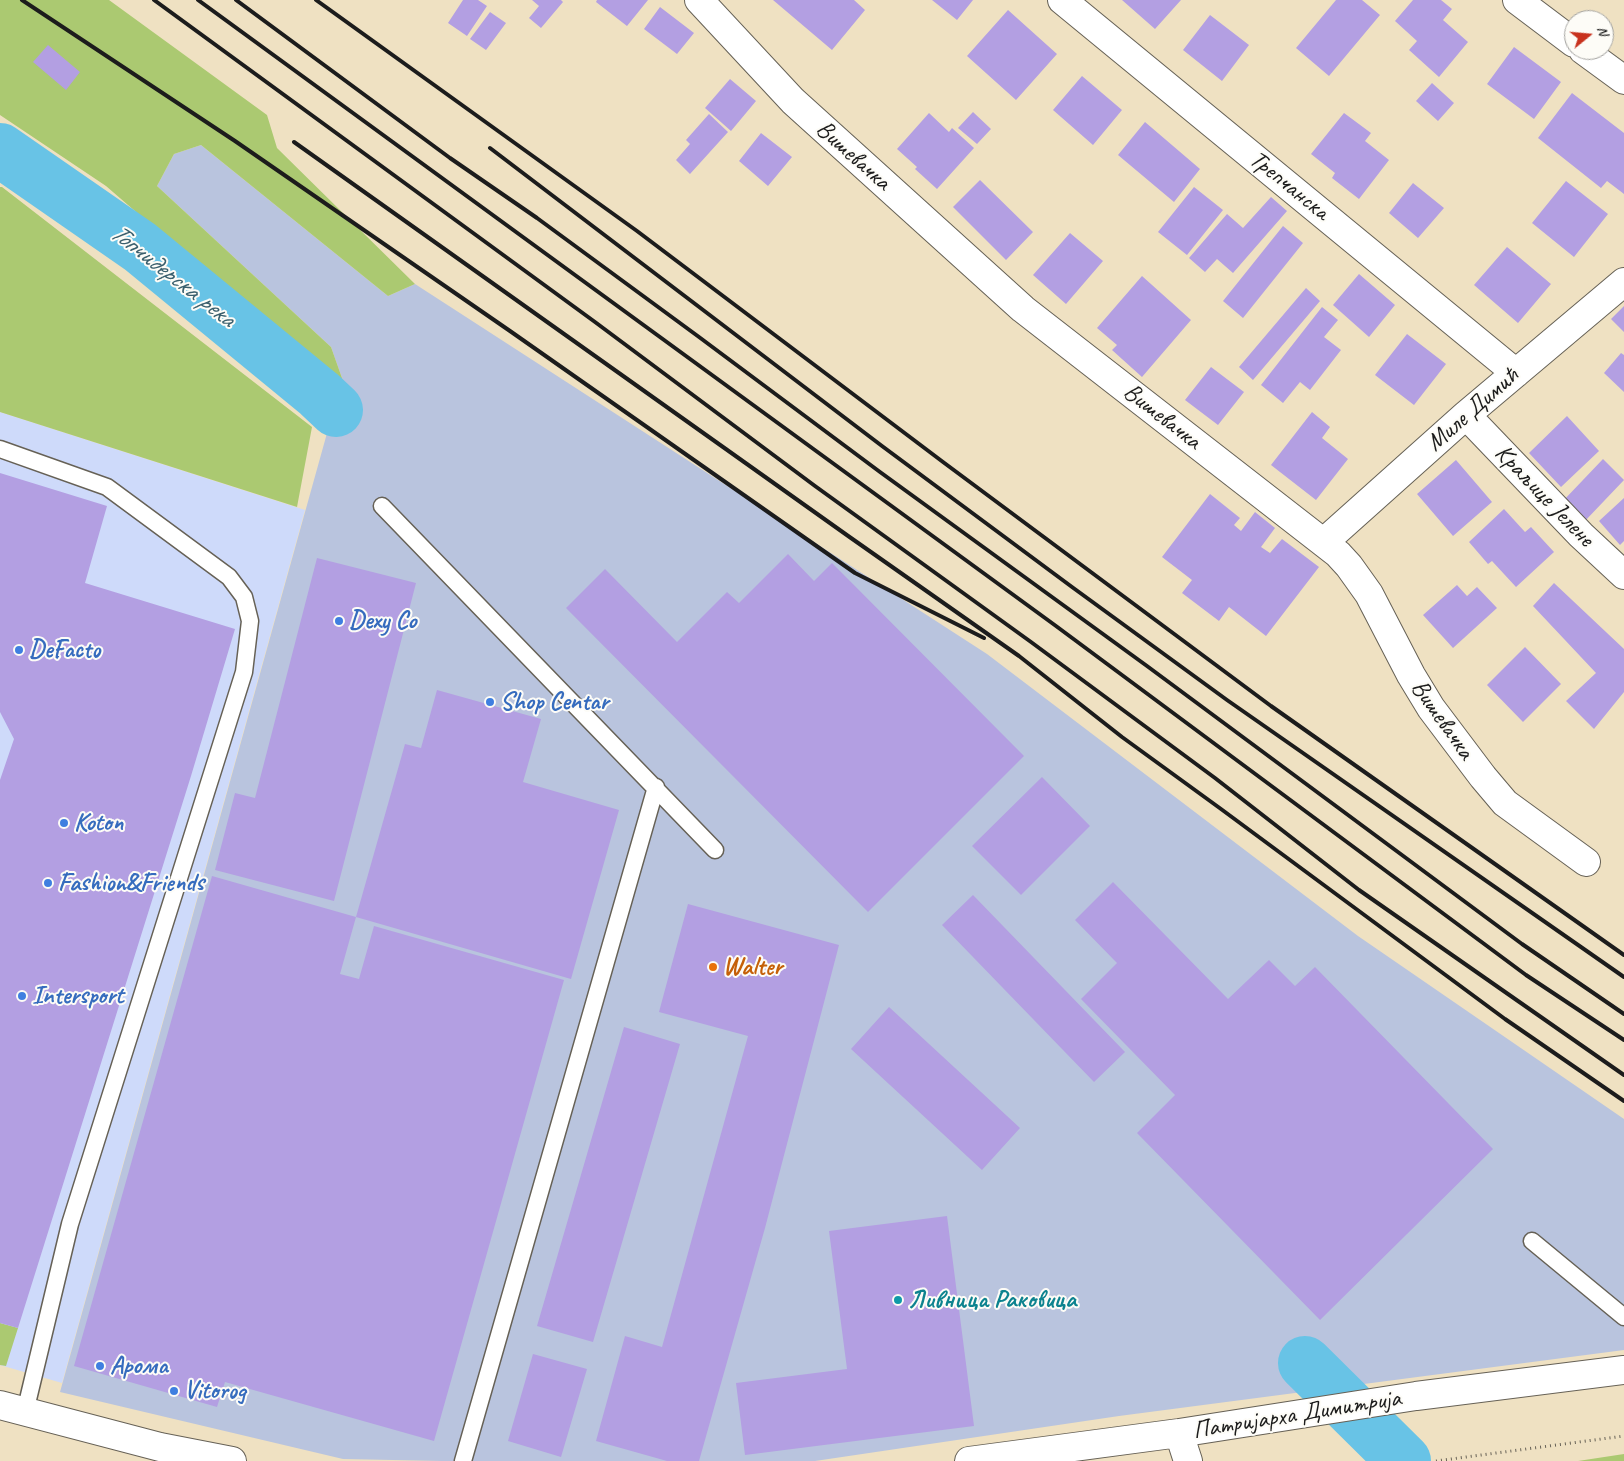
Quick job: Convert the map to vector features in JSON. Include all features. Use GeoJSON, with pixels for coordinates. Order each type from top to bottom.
{"type":"FeatureCollection","features":[{"type":"Feature","properties":{"kind":"street","name":"Вишевачка"},"geometry":{"type":"LineString","coordinates":[[699,0],[793,101],[1023,309],[1324,542],[1349,566],[1368,594],[1410,675],[1431,708],[1483,777],[1505,802],[1586,862]]}},
{"type":"Feature","properties":{"kind":"street","name":"Трепчанска"},"geometry":{"type":"LineString","coordinates":[[1062,0],[1516,373]]}},
{"type":"Feature","properties":{"kind":"street"},"geometry":{"type":"LineString","coordinates":[[1517,0],[1564,35]]}},
{"type":"Feature","properties":{"kind":"street"},"geometry":{"type":"LineString","coordinates":[[1597,60],[1624,80]]}},
{"type":"Feature","properties":{"kind":"street","name":"Миле Димић"},"geometry":{"type":"LineString","coordinates":[[1324,542],[1466,415],[1624,282]]}},
{"type":"Feature","properties":{"kind":"street","name":"Краљице Јелене"},"geometry":{"type":"LineString","coordinates":[[1466,415],[1581,535],[1624,575]]}},
{"type":"Feature","properties":{"kind":"street","name":"Патријарха Димитрија"},"geometry":{"type":"LineString","coordinates":[[969,1461],[1179,1433],[1416,1396],[1624,1370]]}},
{"type":"Feature","properties":{"kind":"street"},"geometry":{"type":"LineString","coordinates":[[13,1408],[160,1447],[232,1461]]}},
{"type":"Feature","properties":{"kind":"street"},"geometry":{"type":"LineString","coordinates":[[1179,1433],[1188,1461]]}},
{"type":"Feature","properties":{"kind":"lane"},"geometry":{"type":"LineString","coordinates":[[0,449],[106,486],[229,577],[244,597],[250,621],[244,672],[13,1408]]}},
{"type":"Feature","properties":{"kind":"lane"},"geometry":{"type":"LineString","coordinates":[[382,506],[715,850]]}},
{"type":"Feature","properties":{"kind":"lane"},"geometry":{"type":"LineString","coordinates":[[463,1461],[656,788]]}},
{"type":"Feature","properties":{"kind":"lane"},"geometry":{"type":"LineString","coordinates":[[1532,1241],[1624,1317]]}},
{"type":"Feature","properties":{"kind":"path"},"geometry":{"type":"LineString","coordinates":[[1436,1461],[1624,1436]]}},
{"type":"Feature","properties":{"kind":"shaded area"},"geometry":{"type":"Polygon","coordinates":[[[201,145],[388,296],[415,284],[987,654],[1358,936],[1624,1119],[1624,1350],[1119,1416],[815,1461],[442,1461],[343,1459],[60,1392],[329,426],[348,395],[331,347],[157,186],[174,154],[201,145]]]}},
{"type":"Feature","properties":{"kind":"shaded area"},"geometry":{"type":"Polygon","coordinates":[[[0,412],[305,510],[62,1383],[0,1365],[0,412]]]}},
{"type":"Feature","properties":{"kind":"green space"},"geometry":{"type":"Polygon","coordinates":[[[0,0],[109,0],[267,115],[277,148],[415,284],[388,296],[201,145],[174,154],[157,186],[331,347],[348,395],[106,186],[0,115],[0,0]]]}},
{"type":"Feature","properties":{"kind":"green space"},"geometry":{"type":"Polygon","coordinates":[[[0,187],[312,427],[297,507],[0,412],[0,187]]]}},
{"type":"Feature","properties":{"kind":"green space"},"geometry":{"type":"Polygon","coordinates":[[[0,1323],[18,1328],[6,1366],[0,1365],[0,1323]]]}},
{"type":"Feature","properties":{"kind":"green space"},"geometry":{"type":"Polygon","coordinates":[[[1624,1454],[1624,1461],[1578,1461],[1624,1454]]]}},
{"type":"Feature","properties":{"kind":"building"},"geometry":{"type":"Polygon","coordinates":[[[463,0],[478,0],[487,6],[467,36],[448,23],[463,0]]]}},
{"type":"Feature","properties":{"kind":"building"},"geometry":{"type":"Polygon","coordinates":[[[532,0],[561,0],[563,2],[541,28],[529,18],[539,6],[532,0]]]}},
{"type":"Feature","properties":{"kind":"building"},"geometry":{"type":"Polygon","coordinates":[[[597,0],[648,0],[627,26],[596,2],[597,0]]]}},
{"type":"Feature","properties":{"kind":"building"},"geometry":{"type":"Polygon","coordinates":[[[773,0],[854,0],[865,10],[832,50],[773,0]]]}},
{"type":"Feature","properties":{"kind":"building"},"geometry":{"type":"Polygon","coordinates":[[[932,0],[973,0],[957,20],[932,0]]]}},
{"type":"Feature","properties":{"kind":"building"},"geometry":{"type":"Polygon","coordinates":[[[1122,0],[1181,0],[1155,29],[1122,0]]]}},
{"type":"Feature","properties":{"kind":"building"},"geometry":{"type":"Polygon","coordinates":[[[1336,0],[1362,0],[1380,15],[1329,76],[1296,48],[1336,0]]]}},
{"type":"Feature","properties":{"kind":"building"},"geometry":{"type":"Polygon","coordinates":[[[1413,0],[1441,0],[1452,9],[1443,20],[1468,42],[1439,77],[1409,50],[1417,41],[1395,21],[1413,0]]]}},
{"type":"Feature","properties":{"kind":"building"},"geometry":{"type":"Polygon","coordinates":[[[660,7],[694,33],[677,54],[644,29],[660,7]]]}},
{"type":"Feature","properties":{"kind":"building"},"geometry":{"type":"Polygon","coordinates":[[[1008,10],[1057,54],[1016,100],[967,56],[1008,10]]]}},
{"type":"Feature","properties":{"kind":"building"},"geometry":{"type":"Polygon","coordinates":[[[490,12],[506,23],[486,50],[470,39],[490,12]]]}},
{"type":"Feature","properties":{"kind":"building"},"geometry":{"type":"Polygon","coordinates":[[[1210,15],[1249,45],[1222,81],[1183,50],[1210,15]]]}},
{"type":"Feature","properties":{"kind":"building"},"geometry":{"type":"Polygon","coordinates":[[[48,45],[80,72],[66,90],[33,62],[48,45]]]}},
{"type":"Feature","properties":{"kind":"building"},"geometry":{"type":"Polygon","coordinates":[[[1514,47],[1561,82],[1534,119],[1487,84],[1514,47]]]}},
{"type":"Feature","properties":{"kind":"building"},"geometry":{"type":"Polygon","coordinates":[[[1082,76],[1122,110],[1093,145],[1053,110],[1082,76]]]}},
{"type":"Feature","properties":{"kind":"building"},"geometry":{"type":"Polygon","coordinates":[[[730,79],[756,101],[731,131],[705,108],[730,79]]]}},
{"type":"Feature","properties":{"kind":"building"},"geometry":{"type":"Polygon","coordinates":[[[1432,83],[1454,103],[1438,121],[1416,101],[1432,83]]]}},
{"type":"Feature","properties":{"kind":"building"},"geometry":{"type":"Polygon","coordinates":[[[1572,93],[1624,133],[1624,194],[1607,181],[1601,188],[1538,138],[1572,93]]]}},
{"type":"Feature","properties":{"kind":"building"},"geometry":{"type":"Polygon","coordinates":[[[973,112],[991,129],[977,144],[958,128],[973,112]]]}},
{"type":"Feature","properties":{"kind":"building"},"geometry":{"type":"Polygon","coordinates":[[[929,113],[949,132],[952,128],[974,148],[937,189],[897,149],[929,113]]]}},
{"type":"Feature","properties":{"kind":"building"},"geometry":{"type":"Polygon","coordinates":[[[1344,113],[1371,133],[1365,141],[1389,160],[1359,199],[1332,178],[1335,173],[1311,154],[1344,113]]]}},
{"type":"Feature","properties":{"kind":"building"},"geometry":{"type":"Polygon","coordinates":[[[709,114],[728,132],[690,174],[676,160],[690,144],[686,140],[709,114]]]}},
{"type":"Feature","properties":{"kind":"building"},"geometry":{"type":"Polygon","coordinates":[[[1145,122],[1200,169],[1174,202],[1118,155],[1145,122]]]}},
{"type":"Feature","properties":{"kind":"building"},"geometry":{"type":"Polygon","coordinates":[[[761,133],[792,157],[768,186],[739,161],[761,133]]]}},
{"type":"Feature","properties":{"kind":"building"},"geometry":{"type":"Polygon","coordinates":[[[980,180],[1033,232],[1006,260],[953,207],[980,180]]]}},
{"type":"Feature","properties":{"kind":"building"},"geometry":{"type":"Polygon","coordinates":[[[1566,181],[1608,214],[1574,257],[1532,223],[1566,181]]]}},
{"type":"Feature","properties":{"kind":"building"},"geometry":{"type":"Polygon","coordinates":[[[1413,183],[1444,208],[1418,238],[1389,213],[1413,183]]]}},
{"type":"Feature","properties":{"kind":"building"},"geometry":{"type":"Polygon","coordinates":[[[1194,187],[1223,210],[1187,255],[1158,232],[1194,187]]]}},
{"type":"Feature","properties":{"kind":"building"},"geometry":{"type":"Polygon","coordinates":[[[1271,197],[1287,211],[1233,273],[1217,259],[1205,272],[1189,258],[1227,214],[1243,228],[1271,197]]]}},
{"type":"Feature","properties":{"kind":"building"},"geometry":{"type":"Polygon","coordinates":[[[1283,226],[1303,243],[1243,318],[1223,301],[1283,226]]]}},
{"type":"Feature","properties":{"kind":"building"},"geometry":{"type":"Polygon","coordinates":[[[1070,233],[1103,261],[1066,304],[1033,275],[1070,233]]]}},
{"type":"Feature","properties":{"kind":"building"},"geometry":{"type":"Polygon","coordinates":[[[1507,247],[1551,284],[1518,323],[1474,285],[1507,247]]]}},
{"type":"Feature","properties":{"kind":"building"},"geometry":{"type":"Polygon","coordinates":[[[1359,274],[1395,305],[1369,337],[1333,305],[1359,274]]]}},
{"type":"Feature","properties":{"kind":"building"},"geometry":{"type":"Polygon","coordinates":[[[1142,276],[1191,320],[1142,377],[1112,350],[1117,345],[1097,328],[1142,276]]]}},
{"type":"Feature","properties":{"kind":"building"},"geometry":{"type":"Polygon","coordinates":[[[1306,288],[1320,301],[1253,380],[1239,367],[1306,288]]]}},
{"type":"Feature","properties":{"kind":"building"},"geometry":{"type":"Polygon","coordinates":[[[1624,306],[1624,332],[1611,319],[1624,306]]]}},
{"type":"Feature","properties":{"kind":"building"},"geometry":{"type":"Polygon","coordinates":[[[1322,307],[1338,320],[1324,337],[1341,350],[1310,390],[1300,382],[1283,403],[1261,385],[1322,307]]]}},
{"type":"Feature","properties":{"kind":"building"},"geometry":{"type":"Polygon","coordinates":[[[1407,334],[1446,364],[1414,405],[1375,375],[1407,334]]]}},
{"type":"Feature","properties":{"kind":"building"},"geometry":{"type":"Polygon","coordinates":[[[1621,353],[1624,355],[1624,392],[1604,373],[1621,353]]]}},
{"type":"Feature","properties":{"kind":"building"},"geometry":{"type":"Polygon","coordinates":[[[1211,367],[1244,392],[1218,425],[1185,400],[1211,367]]]}},
{"type":"Feature","properties":{"kind":"building"},"geometry":{"type":"Polygon","coordinates":[[[1312,412],[1330,427],[1322,438],[1348,459],[1316,500],[1271,465],[1312,412]]]}},
{"type":"Feature","properties":{"kind":"building"},"geometry":{"type":"Polygon","coordinates":[[[1567,416],[1599,451],[1561,487],[1529,453],[1567,416]]]}},
{"type":"Feature","properties":{"kind":"building"},"geometry":{"type":"Polygon","coordinates":[[[1603,459],[1624,480],[1584,522],[1562,502],[1603,459]]]}},
{"type":"Feature","properties":{"kind":"building"},"geometry":{"type":"Polygon","coordinates":[[[1456,460],[1492,502],[1453,536],[1417,494],[1456,460]]]}},
{"type":"Feature","properties":{"kind":"building"},"geometry":{"type":"Polygon","coordinates":[[[0,473],[107,506],[85,583],[235,629],[191,776],[18,1328],[0,1323],[0,780],[14,739],[0,712],[0,473]]]}},
{"type":"Feature","properties":{"kind":"building"},"geometry":{"type":"Polygon","coordinates":[[[1210,494],[1240,518],[1234,525],[1241,531],[1255,512],[1275,528],[1261,547],[1270,553],[1282,539],[1319,567],[1266,636],[1229,607],[1219,621],[1182,593],[1192,580],[1162,557],[1210,494]]]}},
{"type":"Feature","properties":{"kind":"building"},"geometry":{"type":"Polygon","coordinates":[[[1624,498],[1624,541],[1620,545],[1599,521],[1624,498]]]}},
{"type":"Feature","properties":{"kind":"building"},"geometry":{"type":"Polygon","coordinates":[[[1504,509],[1525,532],[1531,527],[1554,552],[1516,587],[1492,561],[1488,564],[1469,542],[1504,509]]]}},
{"type":"Feature","properties":{"kind":"building"},"geometry":{"type":"Polygon","coordinates":[[[788,554],[814,581],[832,563],[1024,756],[868,912],[566,608],[605,569],[677,642],[727,592],[739,603],[788,554]]]}},
{"type":"Feature","properties":{"kind":"building"},"geometry":{"type":"Polygon","coordinates":[[[317,558],[416,583],[334,901],[215,870],[235,793],[255,798],[317,558]]]}},
{"type":"Feature","properties":{"kind":"building"},"geometry":{"type":"Polygon","coordinates":[[[1554,583],[1624,649],[1624,692],[1594,729],[1566,701],[1596,673],[1533,606],[1554,583]]]}},
{"type":"Feature","properties":{"kind":"building"},"geometry":{"type":"Polygon","coordinates":[[[1457,585],[1467,596],[1477,587],[1497,608],[1453,648],[1423,615],[1457,585]]]}},
{"type":"Feature","properties":{"kind":"building"},"geometry":{"type":"Polygon","coordinates":[[[1525,647],[1561,684],[1523,722],[1487,685],[1525,647]]]}},
{"type":"Feature","properties":{"kind":"building"},"geometry":{"type":"Polygon","coordinates":[[[437,690],[541,719],[523,782],[619,810],[571,979],[356,917],[405,744],[421,748],[437,690]]]}},
{"type":"Feature","properties":{"kind":"building"},"geometry":{"type":"Polygon","coordinates":[[[1042,777],[1090,826],[1021,895],[972,846],[1042,777]]]}},
{"type":"Feature","properties":{"kind":"building"},"geometry":{"type":"Polygon","coordinates":[[[212,876],[356,917],[340,974],[359,979],[374,926],[564,980],[434,1441],[225,1382],[217,1407],[74,1366],[212,876]]]}},
{"type":"Feature","properties":{"kind":"building"},"geometry":{"type":"Polygon","coordinates":[[[1113,882],[1228,999],[1269,960],[1295,986],[1315,967],[1493,1149],[1320,1320],[1137,1133],[1175,1095],[1081,999],[1117,963],[1075,920],[1113,882]]]}},
{"type":"Feature","properties":{"kind":"building"},"geometry":{"type":"Polygon","coordinates":[[[973,895],[1125,1052],[1094,1082],[942,925],[973,895]]]}},
{"type":"Feature","properties":{"kind":"building"},"geometry":{"type":"Polygon","coordinates":[[[688,904],[839,945],[765,1228],[699,1461],[667,1461],[596,1441],[625,1336],[662,1347],[748,1036],[659,1012],[688,904]]]}},
{"type":"Feature","properties":{"kind":"building"},"geometry":{"type":"Polygon","coordinates":[[[889,1007],[1020,1128],[982,1170],[851,1049],[889,1007]]]}},
{"type":"Feature","properties":{"kind":"building"},"geometry":{"type":"Polygon","coordinates":[[[624,1027],[680,1044],[593,1342],[537,1326],[624,1027]]]}},
{"type":"Feature","properties":{"kind":"building","name":"Ливница Раковица"},"geometry":{"type":"Polygon","coordinates":[[[947,1216],[974,1426],[745,1455],[736,1383],[847,1369],[829,1231],[947,1216]]]}},
{"type":"Feature","properties":{"kind":"building"},"geometry":{"type":"Polygon","coordinates":[[[533,1354],[587,1369],[561,1457],[508,1441],[533,1354]]]}},
{"type":"Feature","properties":{"kind":"waterway","name":"Топчидерска река"},"geometry":{"type":"LineString","coordinates":[[0,150],[140,247],[336,410]]}},
{"type":"Feature","properties":{"kind":"waterway","name":"Топчидерска река"},"geometry":{"type":"LineString","coordinates":[[1305,1363],[1404,1461]]}},
{"type":"Feature","properties":{"kind":"railway"},"geometry":{"type":"LineString","coordinates":[[22,0],[235,141],[855,573],[984,638]]}},
{"type":"Feature","properties":{"kind":"railway"},"geometry":{"type":"LineString","coordinates":[[154,0],[595,322],[815,486],[1031,642],[1215,778],[1359,890],[1624,1075]]}},
{"type":"Feature","properties":{"kind":"railway"},"geometry":{"type":"LineString","coordinates":[[198,0],[1056,626],[1526,975],[1624,1040]]}},
{"type":"Feature","properties":{"kind":"railway"},"geometry":{"type":"LineString","coordinates":[[236,0],[450,158],[537,218],[1522,944],[1624,1014]]}},
{"type":"Feature","properties":{"kind":"railway"},"geometry":{"type":"LineString","coordinates":[[316,0],[637,231],[1271,706],[1624,955]]}},
{"type":"Feature","properties":{"kind":"railway"},"geometry":{"type":"LineString","coordinates":[[294,142],[1019,656],[1122,737],[1505,1019],[1624,1101]]}},
{"type":"Feature","properties":{"kind":"railway"},"geometry":{"type":"LineString","coordinates":[[490,148],[882,446],[1072,587],[1227,700],[1624,977]]}},
{"type":"Feature","properties":{"kind":"place","name":"Dexy Co"},"geometry":{"type":"Point","coordinates":[339,621]}},
{"type":"Feature","properties":{"kind":"place","name":"DeFacto"},"geometry":{"type":"Point","coordinates":[19,650]}},
{"type":"Feature","properties":{"kind":"place","name":"Shop Centar"},"geometry":{"type":"Point","coordinates":[490,702]}},
{"type":"Feature","properties":{"kind":"place","name":"Koton"},"geometry":{"type":"Point","coordinates":[64,823]}},
{"type":"Feature","properties":{"kind":"place","name":"Fashion&Friends"},"geometry":{"type":"Point","coordinates":[48,883]}},
{"type":"Feature","properties":{"kind":"place","name":"Walter"},"geometry":{"type":"Point","coordinates":[713,967]}},
{"type":"Feature","properties":{"kind":"place","name":"Intersport"},"geometry":{"type":"Point","coordinates":[22,996]}},
{"type":"Feature","properties":{"kind":"place","name":"Ливница Раковица"},"geometry":{"type":"Point","coordinates":[898,1300]}},
{"type":"Feature","properties":{"kind":"place","name":"Арома"},"geometry":{"type":"Point","coordinates":[100,1366]}},
{"type":"Feature","properties":{"kind":"place","name":"Vitorog"},"geometry":{"type":"Point","coordinates":[174,1391]}}]}
